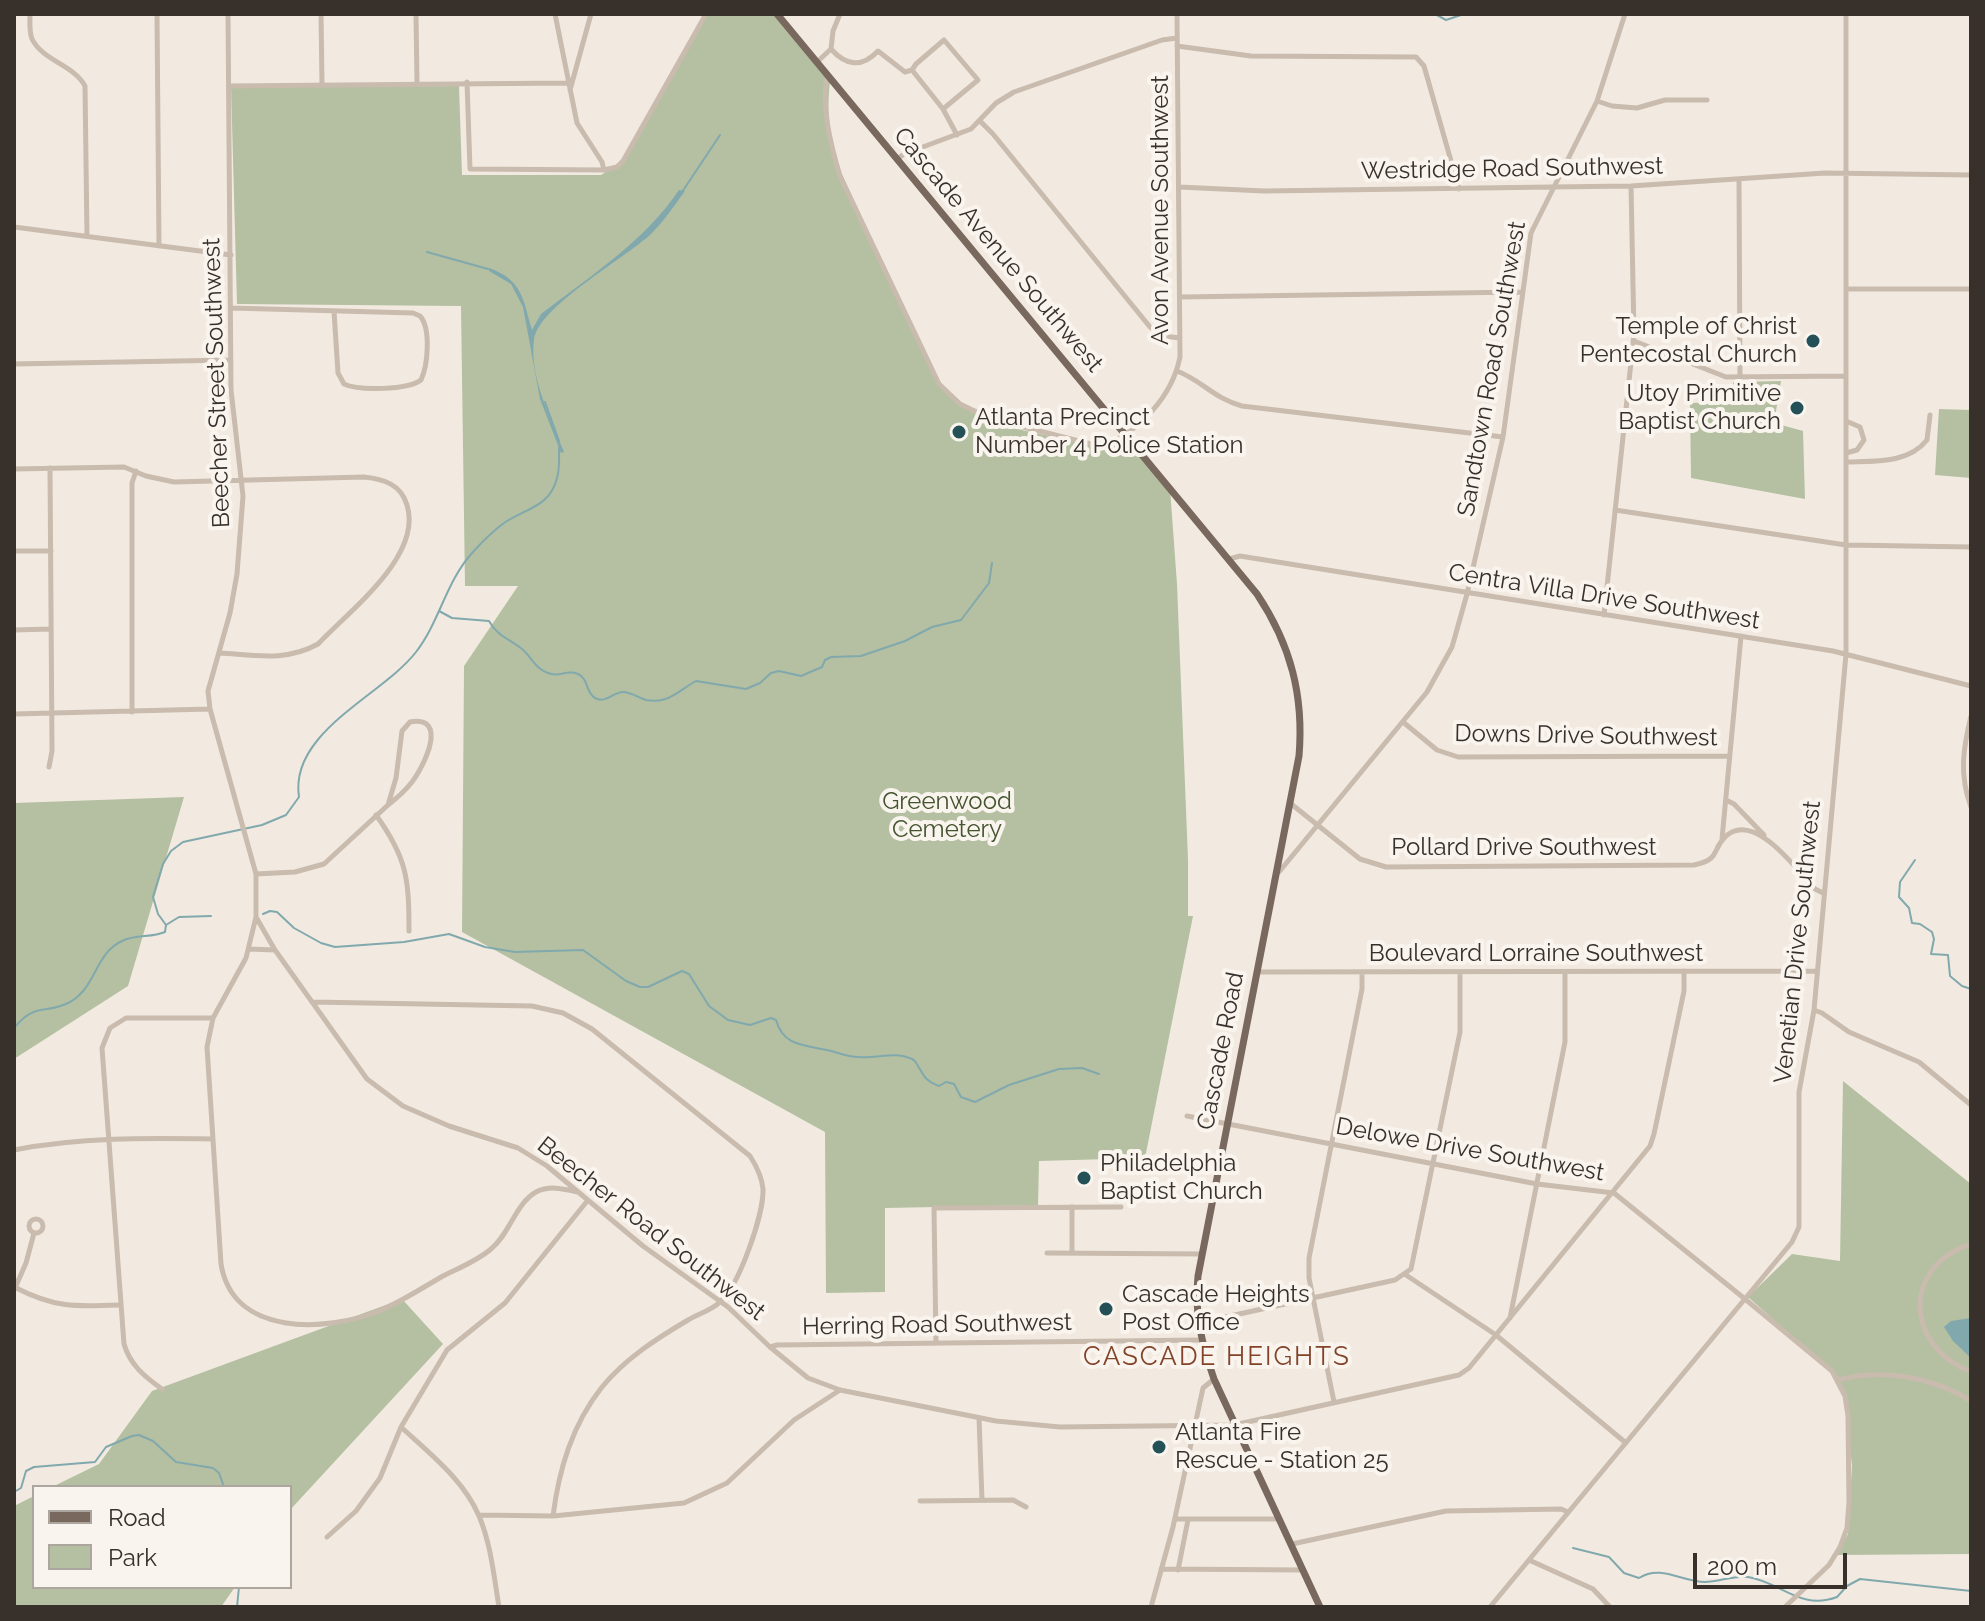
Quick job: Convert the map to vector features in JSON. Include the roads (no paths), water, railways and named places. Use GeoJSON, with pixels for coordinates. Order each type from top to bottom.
{"type":"FeatureCollection","features":[{"type":"Feature","properties":{"kind":"main road","name":"Cascade Avenue Southwest"},"geometry":{"type":"LineString","coordinates":[[777,14],[1229,559],[1272,616],[1295,671],[1300,701],[1301,731],[1288,812]]}},
{"type":"Feature","properties":{"kind":"main road","name":"Cascade Road"},"geometry":{"type":"LineString","coordinates":[[1288,812],[1203,1254],[1197,1291],[1198,1323],[1214,1379],[1320,1607]]}},
{"type":"Feature","properties":{"kind":"street"},"geometry":{"type":"LineString","coordinates":[[30,14],[33,40],[39,48],[80,77],[85,86],[87,236]]}},
{"type":"Feature","properties":{"kind":"street"},"geometry":{"type":"LineString","coordinates":[[157,14],[159,246]]}},
{"type":"Feature","properties":{"kind":"street","name":"Beecher Street Southwest"},"geometry":{"type":"LineString","coordinates":[[220,653],[237,574],[242,480],[233,409],[231,360],[228,14]]}},
{"type":"Feature","properties":{"kind":"street"},"geometry":{"type":"LineString","coordinates":[[321,14],[322,84]]}},
{"type":"Feature","properties":{"kind":"street"},"geometry":{"type":"LineString","coordinates":[[416,14],[417,83]]}},
{"type":"Feature","properties":{"kind":"street"},"geometry":{"type":"LineString","coordinates":[[555,14],[577,123],[604,170]]}},
{"type":"Feature","properties":{"kind":"street"},"geometry":{"type":"LineString","coordinates":[[570,93],[591,14]]}},
{"type":"Feature","properties":{"kind":"street"},"geometry":{"type":"LineString","coordinates":[[467,82],[470,169],[604,170],[617,167],[706,14]]}},
{"type":"Feature","properties":{"kind":"street"},"geometry":{"type":"LineString","coordinates":[[817,62],[831,49],[833,31],[840,14]]}},
{"type":"Feature","properties":{"kind":"street","name":"Avon Avenue Southwest"},"geometry":{"type":"LineString","coordinates":[[1125,435],[1162,399],[1177,371],[1180,297],[1177,14]]}},
{"type":"Feature","properties":{"kind":"street","name":"Sandtown Road Southwest"},"geometry":{"type":"LineString","coordinates":[[1276,876],[1427,692],[1458,630],[1503,437],[1531,233],[1597,101],[1625,14]]}},
{"type":"Feature","properties":{"kind":"street","name":"Venetian Drive Southwest"},"geometry":{"type":"LineString","coordinates":[[1490,1607],[1792,1242],[1799,1227],[1799,1092],[1814,1010],[1846,654],[1846,14]]}},
{"type":"Feature","properties":{"kind":"street"},"geometry":{"type":"LineString","coordinates":[[897,159],[981,122],[996,103],[1014,92],[1162,40],[1177,38]]}},
{"type":"Feature","properties":{"kind":"street"},"geometry":{"type":"LineString","coordinates":[[831,49],[845,62],[856,64],[878,51],[905,72],[912,70],[944,40],[978,80],[943,109]]}},
{"type":"Feature","properties":{"kind":"street"},"geometry":{"type":"LineString","coordinates":[[1177,46],[1251,56],[1416,57],[1424,66],[1459,189]]}},
{"type":"Feature","properties":{"kind":"street"},"geometry":{"type":"LineString","coordinates":[[912,70],[943,109],[957,135]]}},
{"type":"Feature","properties":{"kind":"street"},"geometry":{"type":"LineString","coordinates":[[828,75],[826,97],[832,146],[840,176],[939,384],[948,395],[969,409],[1014,426],[1100,447],[1125,435]]}},
{"type":"Feature","properties":{"kind":"street"},"geometry":{"type":"LineString","coordinates":[[229,86],[568,83]]}},
{"type":"Feature","properties":{"kind":"street"},"geometry":{"type":"LineString","coordinates":[[1597,101],[1637,108],[1665,100],[1707,100]]}},
{"type":"Feature","properties":{"kind":"street"},"geometry":{"type":"LineString","coordinates":[[981,122],[1150,327],[1163,336],[1180,338]]}},
{"type":"Feature","properties":{"kind":"street","name":"Westridge Road Southwest"},"geometry":{"type":"LineString","coordinates":[[1179,187],[1264,191],[1459,189],[1631,186],[1846,172],[1971,175]]}},
{"type":"Feature","properties":{"kind":"street"},"geometry":{"type":"LineString","coordinates":[[1739,179],[1740,377]]}},
{"type":"Feature","properties":{"kind":"street"},"geometry":{"type":"LineString","coordinates":[[1604,615],[1634,341],[1631,186]]}},
{"type":"Feature","properties":{"kind":"street"},"geometry":{"type":"LineString","coordinates":[[14,227],[231,255]]}},
{"type":"Feature","properties":{"kind":"street"},"geometry":{"type":"LineString","coordinates":[[1846,289],[1971,289]]}},
{"type":"Feature","properties":{"kind":"street"},"geometry":{"type":"LineString","coordinates":[[1180,297],[1522,292]]}},
{"type":"Feature","properties":{"kind":"street"},"geometry":{"type":"LineString","coordinates":[[231,308],[413,313],[420,316],[426,327],[425,370],[421,380],[407,387],[354,387],[344,384],[338,373],[334,311]]}},
{"type":"Feature","properties":{"kind":"street"},"geometry":{"type":"LineString","coordinates":[[1634,341],[1648,344],[1713,374],[1740,377],[1846,376]]}},
{"type":"Feature","properties":{"kind":"street"},"geometry":{"type":"LineString","coordinates":[[14,364],[231,360]]}},
{"type":"Feature","properties":{"kind":"street"},"geometry":{"type":"LineString","coordinates":[[1177,371],[1186,374],[1218,398],[1242,406],[1503,437]]}},
{"type":"Feature","properties":{"kind":"street"},"geometry":{"type":"LineString","coordinates":[[1846,462],[1910,454],[1927,440],[1930,415]]}},
{"type":"Feature","properties":{"kind":"street"},"geometry":{"type":"LineString","coordinates":[[1846,421],[1860,427],[1864,440],[1857,450],[1846,453]]}},
{"type":"Feature","properties":{"kind":"street"},"geometry":{"type":"LineString","coordinates":[[14,469],[124,467],[174,482],[364,477],[381,479],[395,486],[409,512],[409,530],[403,550],[391,569],[318,644],[283,657],[220,653]]}},
{"type":"Feature","properties":{"kind":"street"},"geometry":{"type":"LineString","coordinates":[[49,767],[52,741],[50,468]]}},
{"type":"Feature","properties":{"kind":"street"},"geometry":{"type":"LineString","coordinates":[[132,712],[132,483],[136,471]]}},
{"type":"Feature","properties":{"kind":"street"},"geometry":{"type":"LineString","coordinates":[[1615,510],[1846,545],[1971,547]]}},
{"type":"Feature","properties":{"kind":"street"},"geometry":{"type":"LineString","coordinates":[[14,551],[51,551]]}},
{"type":"Feature","properties":{"kind":"street","name":"Centra Villa Drive Southwest"},"geometry":{"type":"LineString","coordinates":[[1229,559],[1240,556],[1741,636],[1846,654],[1971,686]]}},
{"type":"Feature","properties":{"kind":"street"},"geometry":{"type":"LineString","coordinates":[[14,630],[51,629]]}},
{"type":"Feature","properties":{"kind":"street"},"geometry":{"type":"LineString","coordinates":[[1722,840],[1741,636]]}},
{"type":"Feature","properties":{"kind":"street","name":"Beecher Road Southwest"},"geometry":{"type":"LineString","coordinates":[[220,653],[208,691],[210,709],[256,874],[256,917],[275,950],[367,1079],[392,1100],[449,1126],[518,1148],[547,1166],[643,1246],[721,1302],[808,1378],[840,1390],[1026,1425],[1234,1425],[1459,1375],[1469,1368],[1644,1156],[1654,1134],[1684,991],[1684,971]]}},
{"type":"Feature","properties":{"kind":"street"},"geometry":{"type":"LineString","coordinates":[[14,714],[210,709]]}},
{"type":"Feature","properties":{"kind":"street"},"geometry":{"type":"LineString","coordinates":[[1971,716],[1962,762],[1962,777],[1971,807]]}},
{"type":"Feature","properties":{"kind":"street"},"geometry":{"type":"LineString","coordinates":[[256,874],[295,872],[324,864],[411,784],[426,758],[432,735],[422,722],[410,722],[402,731],[396,778],[388,805]]}},
{"type":"Feature","properties":{"kind":"street","name":"Downs Drive Southwest"},"geometry":{"type":"LineString","coordinates":[[1403,722],[1437,750],[1458,757],[1730,756]]}},
{"type":"Feature","properties":{"kind":"street"},"geometry":{"type":"LineString","coordinates":[[1726,800],[1734,804],[1815,889],[1823,893]]}},
{"type":"Feature","properties":{"kind":"street","name":"Pollard Drive Southwest"},"geometry":{"type":"LineString","coordinates":[[1290,802],[1360,859],[1386,867],[1694,865],[1712,857],[1722,840]]}},
{"type":"Feature","properties":{"kind":"street"},"geometry":{"type":"LineString","coordinates":[[376,815],[395,845],[407,873],[409,931]]}},
{"type":"Feature","properties":{"kind":"street"},"geometry":{"type":"LineString","coordinates":[[1722,840],[1729,834],[1740,832],[1765,836]]}},
{"type":"Feature","properties":{"kind":"street"},"geometry":{"type":"LineString","coordinates":[[249,949],[256,917]]}},
{"type":"Feature","properties":{"kind":"street"},"geometry":{"type":"LineString","coordinates":[[262,930],[213,1018],[207,1047],[222,1270],[235,1296],[248,1309],[278,1323],[321,1324],[380,1310],[484,1255],[502,1239],[524,1204],[536,1192],[554,1188],[579,1193]]}},
{"type":"Feature","properties":{"kind":"street"},"geometry":{"type":"LineString","coordinates":[[249,949],[275,950]]}},
{"type":"Feature","properties":{"kind":"street","name":"Boulevard Lorraine Southwest"},"geometry":{"type":"LineString","coordinates":[[1257,972],[1816,971]]}},
{"type":"Feature","properties":{"kind":"street"},"geometry":{"type":"LineString","coordinates":[[1510,1318],[1565,1042],[1565,972]]}},
{"type":"Feature","properties":{"kind":"street"},"geometry":{"type":"LineString","coordinates":[[1198,1323],[1406,1275],[1414,1261],[1460,1032],[1460,973]]}},
{"type":"Feature","properties":{"kind":"street"},"geometry":{"type":"LineString","coordinates":[[1334,1402],[1309,1278],[1309,1258],[1362,989],[1362,974]]}},
{"type":"Feature","properties":{"kind":"street"},"geometry":{"type":"LineString","coordinates":[[311,1002],[532,1006],[563,1013],[592,1029],[750,1156],[757,1168],[763,1193],[756,1228],[742,1266],[721,1302],[653,1341],[623,1365],[601,1389],[581,1419],[565,1454],[553,1516]]}},
{"type":"Feature","properties":{"kind":"street"},"geometry":{"type":"LineString","coordinates":[[1814,1010],[1849,1032],[1919,1062],[1971,1105]]}},
{"type":"Feature","properties":{"kind":"street"},"geometry":{"type":"LineString","coordinates":[[162,1389],[143,1375],[127,1355],[119,1305],[102,1048],[110,1028],[120,1020],[133,1017],[213,1018]]}},
{"type":"Feature","properties":{"kind":"street","name":"Delowe Drive Southwest"},"geometry":{"type":"LineString","coordinates":[[1187,1116],[1537,1184],[1614,1193],[1825,1364],[1838,1380]]}},
{"type":"Feature","properties":{"kind":"street"},"geometry":{"type":"LineString","coordinates":[[14,1150],[46,1143],[108,1138],[213,1139]]}},
{"type":"Feature","properties":{"kind":"street"},"geometry":{"type":"LineString","coordinates":[[327,1537],[356,1511],[380,1478],[401,1427],[447,1350],[505,1303],[588,1200]]}},
{"type":"Feature","properties":{"kind":"street"},"geometry":{"type":"LineString","coordinates":[[1072,1207],[1072,1253]]}},
{"type":"Feature","properties":{"kind":"street"},"geometry":{"type":"LineString","coordinates":[[936,1343],[934,1208],[1121,1207]]}},
{"type":"Feature","properties":{"kind":"street"},"geometry":{"type":"LineString","coordinates":[[34,1233],[26,1263],[14,1287],[59,1306],[119,1305]]}},
{"type":"Feature","properties":{"kind":"street"},"geometry":{"type":"LineString","coordinates":[[1971,1244],[1952,1251],[1938,1261],[1922,1288],[1920,1308],[1923,1328],[1932,1343],[1944,1356],[1971,1372]]}},
{"type":"Feature","properties":{"kind":"street"},"geometry":{"type":"LineString","coordinates":[[1047,1253],[1203,1254]]}},
{"type":"Feature","properties":{"kind":"street"},"geometry":{"type":"LineString","coordinates":[[1406,1275],[1496,1335],[1626,1443]]}},
{"type":"Feature","properties":{"kind":"street","name":"Herring Road Southwest"},"geometry":{"type":"LineString","coordinates":[[770,1347],[1201,1340]]}},
{"type":"Feature","properties":{"kind":"street"},"geometry":{"type":"LineString","coordinates":[[1785,1607],[1829,1565],[1847,1528],[1848,1416],[1845,1396],[1838,1380],[1849,1377],[1909,1377],[1940,1385],[1971,1401]]}},
{"type":"Feature","properties":{"kind":"street"},"geometry":{"type":"LineString","coordinates":[[1151,1607],[1175,1519],[1203,1388],[1214,1379]]}},
{"type":"Feature","properties":{"kind":"street"},"geometry":{"type":"LineString","coordinates":[[479,1515],[553,1516],[676,1505],[702,1497],[727,1483],[794,1420],[840,1390]]}},
{"type":"Feature","properties":{"kind":"street"},"geometry":{"type":"LineString","coordinates":[[979,1418],[982,1500]]}},
{"type":"Feature","properties":{"kind":"street"},"geometry":{"type":"LineString","coordinates":[[401,1427],[456,1480],[479,1515],[488,1543],[499,1607]]}},
{"type":"Feature","properties":{"kind":"street"},"geometry":{"type":"LineString","coordinates":[[920,1501],[1013,1500],[1026,1507]]}},
{"type":"Feature","properties":{"kind":"street"},"geometry":{"type":"LineString","coordinates":[[1292,1544],[1446,1511],[1561,1509],[1568,1512]]}},
{"type":"Feature","properties":{"kind":"street"},"geometry":{"type":"LineString","coordinates":[[1175,1519],[1280,1519]]}},
{"type":"Feature","properties":{"kind":"street"},"geometry":{"type":"LineString","coordinates":[[1178,1570],[1188,1520]]}},
{"type":"Feature","properties":{"kind":"street"},"geometry":{"type":"LineString","coordinates":[[1529,1560],[1593,1589],[1610,1607]]}},
{"type":"Feature","properties":{"kind":"street"},"geometry":{"type":"LineString","coordinates":[[1161,1569],[1303,1570]]}},
{"type":"Feature","properties":{"kind":"water"},"geometry":{"type":"Polygon","coordinates":[[[679,190],[685,191],[651,234],[584,284],[550,313],[539,327],[534,340],[535,368],[542,397],[564,452],[561,453],[540,399],[523,307],[511,284],[489,271],[489,268],[509,279],[520,292],[532,330],[541,314],[597,272],[650,226],[679,190]]]}},
{"type":"Feature","properties":{"kind":"water"},"geometry":{"type":"Polygon","coordinates":[[[1971,1318],[1971,1358],[1953,1341],[1944,1327],[1951,1321],[1971,1318]]]}},
{"type":"Feature","properties":{"kind":"waterway"},"geometry":{"type":"LineString","coordinates":[[1435,14],[1446,20],[1464,14]]}},
{"type":"Feature","properties":{"kind":"waterway"},"geometry":{"type":"LineString","coordinates":[[682,192],[720,135]]}},
{"type":"Feature","properties":{"kind":"waterway"},"geometry":{"type":"LineString","coordinates":[[427,252],[488,269]]}},
{"type":"Feature","properties":{"kind":"waterway"},"geometry":{"type":"LineString","coordinates":[[545,402],[559,441]]}},
{"type":"Feature","properties":{"kind":"waterway"},"geometry":{"type":"LineString","coordinates":[[166,925],[158,914],[153,897],[163,864],[171,851],[183,842],[262,825],[286,815],[299,797],[300,774],[308,753],[323,734],[416,652],[456,576],[480,544],[504,523],[536,506],[549,495],[558,474],[559,448]]}},
{"type":"Feature","properties":{"kind":"waterway"},"geometry":{"type":"LineString","coordinates":[[439,611],[452,618],[489,621],[544,671],[581,676],[595,698],[603,700],[623,692],[654,701],[673,696],[696,681],[746,689],[779,671],[801,676],[822,667],[825,660],[831,657],[861,656],[905,641],[932,627],[961,620],[989,583],[992,563]]}},
{"type":"Feature","properties":{"kind":"waterway"},"geometry":{"type":"LineString","coordinates":[[1915,860],[1900,882],[1899,897],[1909,908],[1912,923],[1932,932],[1931,954],[1948,955],[1950,976],[1971,989]]}},
{"type":"Feature","properties":{"kind":"waterway"},"geometry":{"type":"LineString","coordinates":[[263,914],[277,912],[294,928],[335,947],[404,942],[449,934],[485,947],[515,952],[583,950],[626,981],[640,987],[648,987],[682,971],[689,974],[709,1006],[728,1020],[750,1025],[771,1018],[776,1020],[784,1035],[796,1043],[850,1056],[907,1057],[914,1060],[929,1081],[939,1086],[946,1082],[954,1084],[961,1097],[975,1102],[1009,1085],[1059,1069],[1082,1068],[1099,1074]]}},
{"type":"Feature","properties":{"kind":"waterway"},"geometry":{"type":"LineString","coordinates":[[14,1028],[35,1011],[62,1006],[79,996],[113,946],[133,937],[165,932],[166,925],[179,917],[211,916]]}},
{"type":"Feature","properties":{"kind":"waterway"},"geometry":{"type":"LineString","coordinates":[[14,1492],[21,1488],[26,1471],[34,1467],[95,1462],[106,1447],[139,1435],[153,1441],[176,1462],[213,1468],[219,1473],[223,1485]]}},
{"type":"Feature","properties":{"kind":"waterway"},"geometry":{"type":"LineString","coordinates":[[1573,1548],[1609,1557],[1624,1573],[1639,1578],[1655,1573],[1705,1582],[1748,1577],[1812,1600],[1837,1597],[1847,1586],[1860,1579],[1971,1591]]}},
{"type":"Feature","properties":{"kind":"waterway"},"geometry":{"type":"LineString","coordinates":[[237,1607],[239,1589]]}},
{"type":"Feature","properties":{"kind":"place","name":"Temple of Christ Pentecostal Church"},"geometry":{"type":"Point","coordinates":[1813,341]}},
{"type":"Feature","properties":{"kind":"place","name":"Utoy Primitive Baptist Church"},"geometry":{"type":"Point","coordinates":[1797,408]}},
{"type":"Feature","properties":{"kind":"place","name":"Atlanta Precinct Number 4 Police Station"},"geometry":{"type":"Point","coordinates":[959,432]}},
{"type":"Feature","properties":{"kind":"place","name":"Philadelphia Baptist Church"},"geometry":{"type":"Point","coordinates":[1084,1178]}},
{"type":"Feature","properties":{"kind":"place","name":"Cascade Heights Post Office"},"geometry":{"type":"Point","coordinates":[1106,1309]}},
{"type":"Feature","properties":{"kind":"place","name":"Atlanta Fire Rescue - Station 25"},"geometry":{"type":"Point","coordinates":[1159,1447]}},
{"type":"Feature","properties":{"kind":"district","name":"CASCADE HEIGHTS"},"geometry":{"type":"Point","coordinates":[1217,1357]}},
{"type":"Feature","properties":{"kind":"park label","name":"Greenwood Cemetery"},"geometry":{"type":"Point","coordinates":[947,816]}}]}
